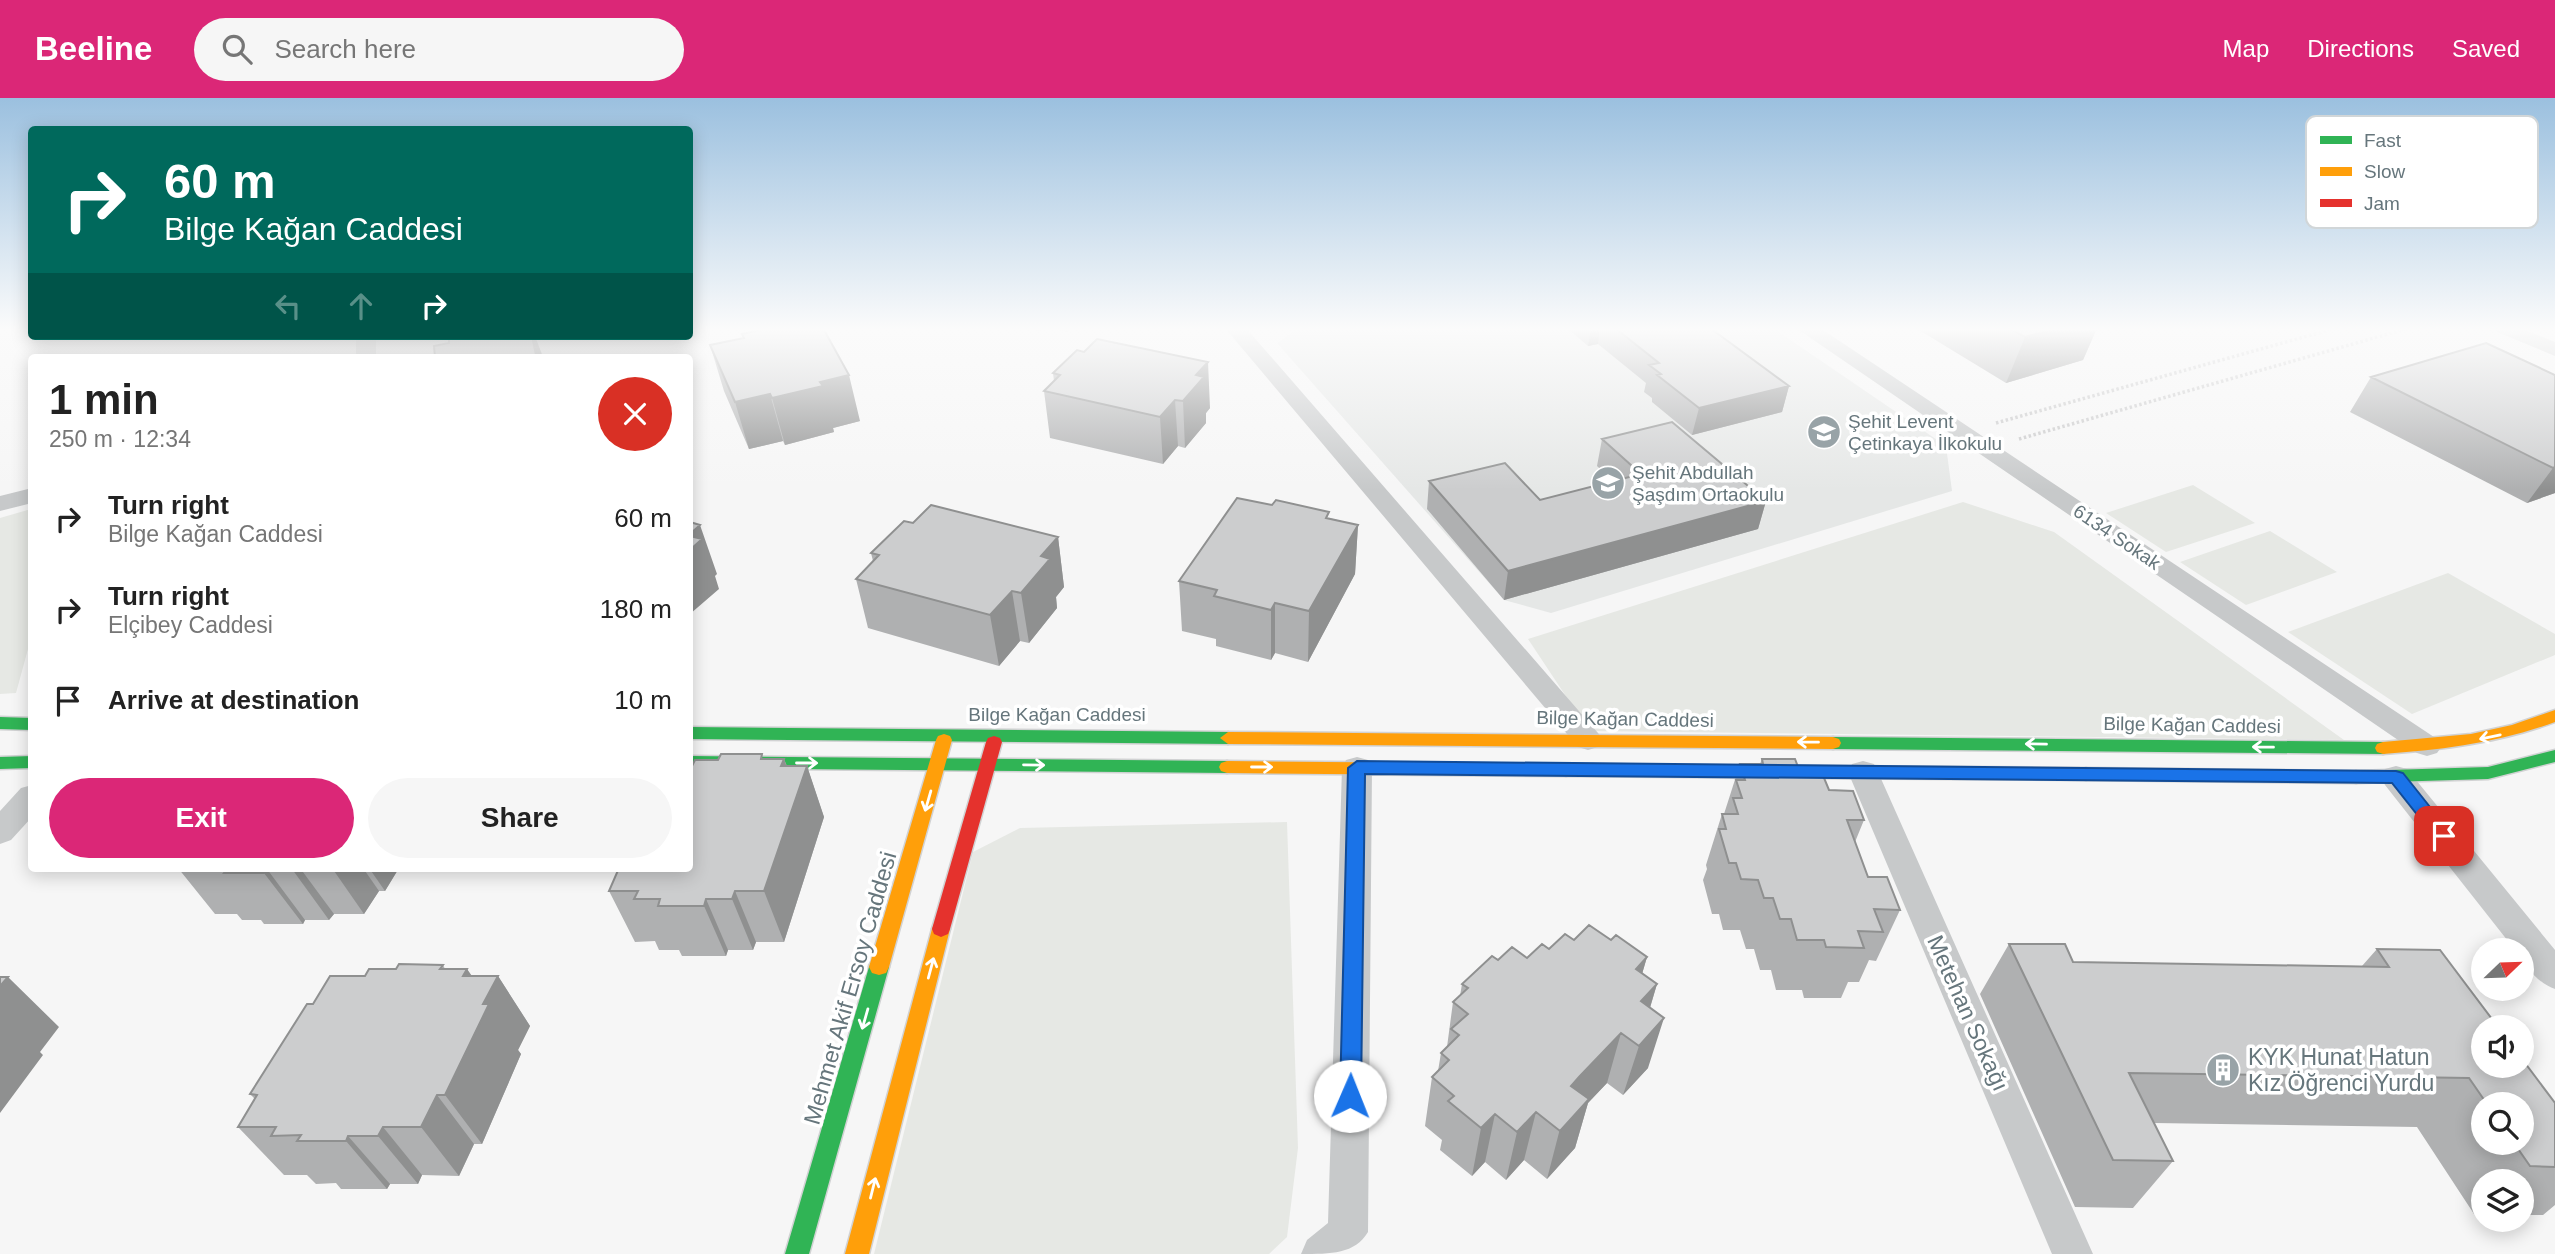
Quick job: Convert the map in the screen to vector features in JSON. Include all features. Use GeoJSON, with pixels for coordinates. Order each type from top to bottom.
{"type":"FeatureCollection","features":[{"type":"Feature","properties":{"kind":"street"},"geometry":{"type":"LineString","coordinates":[[1282,382],[1588,740]]}},
{"type":"Feature","properties":{"kind":"street","name":"6134 Sokak"},"geometry":{"type":"LineString","coordinates":[[1886,382],[2427,746]]}},
{"type":"Feature","properties":{"kind":"street"},"geometry":{"type":"LineString","coordinates":[[0,504],[28,496]]}},
{"type":"Feature","properties":{"kind":"street","name":"Bilge Kağan Caddesi"},"geometry":{"type":"LineString","coordinates":[[693,733],[2376,748],[2427,746],[2510,732],[2555,716]]}},
{"type":"Feature","properties":{"kind":"street"},"geometry":{"type":"LineString","coordinates":[[0,723],[28,724]]}},
{"type":"Feature","properties":{"kind":"street","name":"Mehmet Akif Ersoy Caddesi"},"geometry":{"type":"LineString","coordinates":[[797,1254],[939,764],[945,735]]}},
{"type":"Feature","properties":{"kind":"street"},"geometry":{"type":"LineString","coordinates":[[857,1254],[939,936],[996,735]]}},
{"type":"Feature","properties":{"kind":"street"},"geometry":{"type":"LineString","coordinates":[[693,762],[2396,777],[2488,773],[2555,756]]}},
{"type":"Feature","properties":{"kind":"street"},"geometry":{"type":"LineString","coordinates":[[0,763],[28,762]]}},
{"type":"Feature","properties":{"kind":"street"},"geometry":{"type":"LineString","coordinates":[[1321,1254],[1348,1232],[1357,768]]}},
{"type":"Feature","properties":{"kind":"street","name":"Metehan Sokağı"},"geometry":{"type":"LineString","coordinates":[[1863,772],[2073,1254]]}},
{"type":"Feature","properties":{"kind":"street"},"geometry":{"type":"LineString","coordinates":[[2396,777],[2555,975]]}},
{"type":"Feature","properties":{"kind":"street"},"geometry":{"type":"LineString","coordinates":[[0,832],[28,800]]}},
{"type":"Feature","properties":{"kind":"path"},"geometry":{"type":"LineString","coordinates":[[1961,432],[2141,382]]}},
{"type":"Feature","properties":{"kind":"path"},"geometry":{"type":"LineString","coordinates":[[1986,449],[2220,382]]}},
{"type":"Feature","properties":{"kind":"shaded area","name":"Şehit Abdullah Şaşdım Ortaokulu"},"geometry":{"type":"Polygon","coordinates":[[[1311,382],[1852,382],[1946,446],[1952,491],[1551,613],[1504,600],[1311,382]]]}},
{"type":"Feature","properties":{"kind":"shaded area"},"geometry":{"type":"Polygon","coordinates":[[[2193,485],[2255,523],[2166,552],[2106,513],[2193,485]]]}},
{"type":"Feature","properties":{"kind":"shaded area"},"geometry":{"type":"Polygon","coordinates":[[[1963,502],[2054,532],[2344,740],[1589,731],[1528,639],[1963,502]]]}},
{"type":"Feature","properties":{"kind":"shaded area"},"geometry":{"type":"Polygon","coordinates":[[[28,510],[28,649],[16,693],[0,694],[0,518],[28,510]]]}},
{"type":"Feature","properties":{"kind":"shaded area"},"geometry":{"type":"Polygon","coordinates":[[[2270,531],[2337,572],[2246,605],[2180,562],[2270,531]]]}},
{"type":"Feature","properties":{"kind":"shaded area"},"geometry":{"type":"Polygon","coordinates":[[[2448,573],[2555,634],[2555,655],[2412,714],[2288,632],[2448,573]]]}},
{"type":"Feature","properties":{"kind":"shaded area"},"geometry":{"type":"Polygon","coordinates":[[[1287,822],[1298,1148],[1287,1237],[1269,1254],[874,1254],[973,852],[1020,828],[1287,822]]]}},
{"type":"Feature","properties":{"kind":"building"},"geometry":{"type":"Polygon","coordinates":[[[726,382],[820,382],[823,386],[772,398],[770,394],[735,402],[726,382]]]}},
{"type":"Feature","properties":{"kind":"building"},"geometry":{"type":"Polygon","coordinates":[[[1053,382],[1200,382],[1183,401],[1175,400],[1160,417],[1044,391],[1053,382]]]}},
{"type":"Feature","properties":{"kind":"building"},"geometry":{"type":"Polygon","coordinates":[[[1666,382],[1783,382],[1789,386],[1699,408],[1666,382]]]}},
{"type":"Feature","properties":{"kind":"building"},"geometry":{"type":"Polygon","coordinates":[[[2381,382],[2555,382],[2553,468],[2381,382]]]}},
{"type":"Feature","properties":{"kind":"building"},"geometry":{"type":"Polygon","coordinates":[[[1672,422],[1766,501],[1508,571],[1429,481],[1505,463],[1540,500],[1641,474],[1602,439],[1672,422]]]}},
{"type":"Feature","properties":{"kind":"building"},"geometry":{"type":"Polygon","coordinates":[[[1237,498],[1272,505],[1276,500],[1329,512],[1326,518],[1358,525],[1309,611],[1275,603],[1271,610],[1214,596],[1217,590],[1179,581],[1237,498]]]}},
{"type":"Feature","properties":{"kind":"building"},"geometry":{"type":"Polygon","coordinates":[[[931,505],[1058,537],[1041,556],[1050,559],[1021,593],[1012,591],[990,615],[856,579],[879,555],[871,553],[904,521],[913,523],[931,505]]]}},
{"type":"Feature","properties":{"kind":"building"},"geometry":{"type":"Polygon","coordinates":[[[693,537],[702,539],[693,547],[693,537]]]}},
{"type":"Feature","properties":{"kind":"building"},"geometry":{"type":"Polygon","coordinates":[[[721,754],[762,754],[761,759],[784,759],[781,766],[807,766],[764,891],[735,891],[732,899],[706,899],[704,906],[658,906],[660,899],[634,899],[638,891],[609,891],[617,872],[693,872],[693,764],[695,760],[718,760],[721,754]]]}},
{"type":"Feature","properties":{"kind":"building"},"geometry":{"type":"Polygon","coordinates":[[[1762,759],[1795,759],[1800,772],[1822,773],[1829,790],[1853,791],[1864,820],[1847,820],[1868,877],[1887,877],[1900,910],[1874,909],[1883,932],[1858,931],[1864,948],[1826,947],[1824,940],[1797,940],[1791,919],[1780,919],[1773,898],[1764,898],[1758,880],[1741,879],[1736,863],[1729,863],[1719,829],[1726,829],[1722,814],[1738,814],[1733,798],[1742,798],[1736,780],[1745,780],[1740,764],[1763,764],[1762,759]]]}},
{"type":"Feature","properties":{"kind":"building"},"geometry":{"type":"Polygon","coordinates":[[[225,872],[265,872],[264,873],[225,872]]]}},
{"type":"Feature","properties":{"kind":"building"},"geometry":{"type":"Polygon","coordinates":[[[1589,925],[1611,940],[1616,935],[1647,957],[1636,969],[1657,984],[1641,1001],[1664,1018],[1639,1046],[1621,1033],[1579,1077],[1571,1086],[1589,1099],[1560,1131],[1536,1112],[1517,1132],[1495,1114],[1481,1128],[1448,1101],[1454,1096],[1432,1077],[1449,1060],[1441,1053],[1459,1035],[1451,1029],[1468,1014],[1453,1002],[1468,988],[1462,984],[1492,956],[1498,960],[1512,947],[1527,958],[1542,944],[1549,949],[1565,934],[1574,940],[1589,925]]]}},
{"type":"Feature","properties":{"kind":"building"},"geometry":{"type":"Polygon","coordinates":[[[2009,944],[2065,944],[2073,962],[2389,967],[2377,949],[2440,950],[2471,991],[2471,1001],[2478,1001],[2489,1015],[2471,1015],[2471,1078],[2534,1078],[2534,1075],[2555,1103],[2555,1167],[2530,1166],[2522,1155],[2534,1155],[2534,1092],[2479,1092],[2469,1078],[2129,1073],[2173,1161],[2113,1160],[2009,944]]]}},
{"type":"Feature","properties":{"kind":"building"},"geometry":{"type":"Polygon","coordinates":[[[399,964],[443,965],[440,969],[467,969],[463,976],[498,976],[483,1004],[489,1004],[445,1095],[437,1095],[421,1127],[383,1127],[378,1136],[348,1136],[346,1141],[297,1141],[301,1135],[271,1136],[276,1127],[238,1127],[257,1095],[250,1094],[307,1004],[313,1004],[330,976],[365,976],[369,969],[396,969],[399,964]]]}},
{"type":"Feature","properties":{"kind":"building"},"geometry":{"type":"Polygon","coordinates":[[[0,977],[8,977],[0,986],[0,977]]]}},
{"type":"Feature","properties":{"kind":"traffic: fast"},"geometry":{"type":"LineString","coordinates":[[0,723],[28,724]]}},
{"type":"Feature","properties":{"kind":"traffic: fast"},"geometry":{"type":"LineString","coordinates":[[693,733],[1228,738]]}},
{"type":"Feature","properties":{"kind":"traffic: fast"},"geometry":{"type":"LineString","coordinates":[[1833,743],[2383,748]]}},
{"type":"Feature","properties":{"kind":"traffic: fast"},"geometry":{"type":"LineString","coordinates":[[2356,777],[2488,773],[2555,756]]}},
{"type":"Feature","properties":{"kind":"traffic: fast"},"geometry":{"type":"LineString","coordinates":[[0,763],[28,762]]}},
{"type":"Feature","properties":{"kind":"traffic: fast"},"geometry":{"type":"LineString","coordinates":[[693,762],[1227,767]]}},
{"type":"Feature","properties":{"kind":"traffic: fast"},"geometry":{"type":"LineString","coordinates":[[1566,770],[2086,774]]}},
{"type":"Feature","properties":{"kind":"traffic: fast"},"geometry":{"type":"LineString","coordinates":[[797,1254],[879,967]]}},
{"type":"Feature","properties":{"kind":"traffic: slow"},"geometry":{"type":"LineString","coordinates":[[2383,748],[2471,740],[2555,716]]}},
{"type":"Feature","properties":{"kind":"traffic: slow"},"geometry":{"type":"LineString","coordinates":[[1228,738],[1833,743]]}},
{"type":"Feature","properties":{"kind":"traffic: slow"},"geometry":{"type":"LineString","coordinates":[[879,967],[944,740]]}},
{"type":"Feature","properties":{"kind":"traffic: slow"},"geometry":{"type":"LineString","coordinates":[[1227,767],[1566,770]]}},
{"type":"Feature","properties":{"kind":"traffic: slow"},"geometry":{"type":"LineString","coordinates":[[2086,774],[2356,777]]}},
{"type":"Feature","properties":{"kind":"traffic: slow"},"geometry":{"type":"LineString","coordinates":[[857,1254],[941,929]]}},
{"type":"Feature","properties":{"kind":"traffic: jam"},"geometry":{"type":"LineString","coordinates":[[941,929],[994,742]]}},
{"type":"Feature","properties":{"kind":"place","name":"Şehit Levent Çetinkaya İlkokulu"},"geometry":{"type":"Point","coordinates":[1824,432]}},
{"type":"Feature","properties":{"kind":"place","name":"Şehit Abdullah Şaşdım Ortaokulu"},"geometry":{"type":"Point","coordinates":[1608,483]}},
{"type":"Feature","properties":{"kind":"place","name":"KYK Hunat Hatun Kız Öğrenci Yurdu"},"geometry":{"type":"Point","coordinates":[2223,1070]}},
{"type":"Feature","properties":{"kind":"route"},"geometry":{"type":"LineString","coordinates":[[1350,1096],[1357,768],[2396,777],[2444,836]]}}]}
